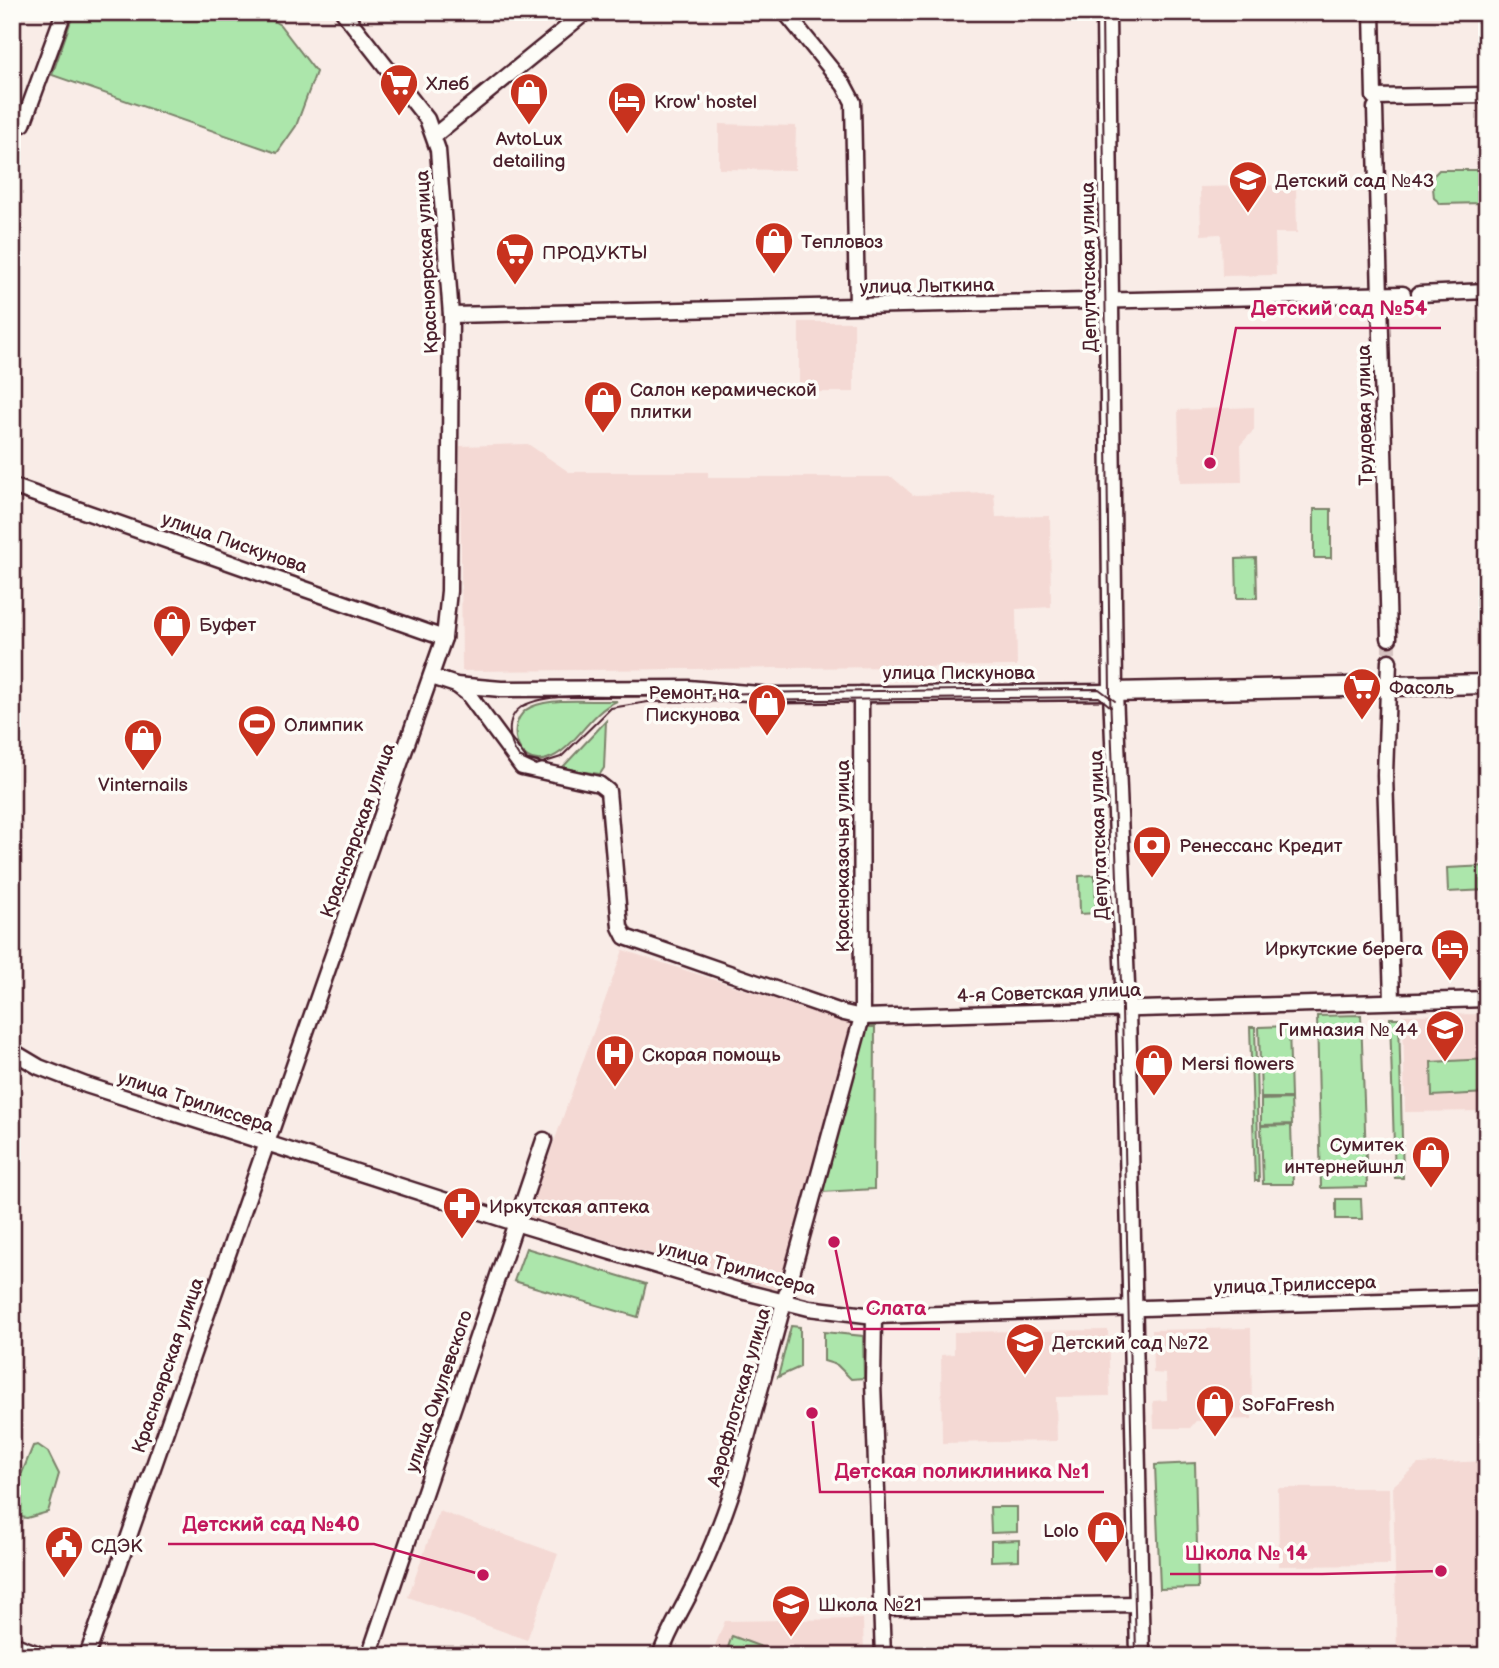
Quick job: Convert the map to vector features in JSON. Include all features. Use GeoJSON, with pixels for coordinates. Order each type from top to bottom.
{"type":"FeatureCollection","features":[{"type":"Feature","properties":{"kind":"main road","name":"Депутатская улица"},"geometry":{"type":"LineString","coordinates":[[1106,12],[1113,692],[1126,1009],[1140,1656]]}},
{"type":"Feature","properties":{"kind":"main road","name":"улица Пискунова"},"geometry":{"type":"LineString","coordinates":[[1113,692],[1387,684],[1487,684]]}},
{"type":"Feature","properties":{"kind":"main road"},"geometry":{"type":"LineString","coordinates":[[12,1646],[38,1656]]}},
{"type":"Feature","properties":{"kind":"street"},"geometry":{"type":"LineString","coordinates":[[23,124],[64,12]]}},
{"type":"Feature","properties":{"kind":"street","name":"Красноярская улица"},"geometry":{"type":"LineString","coordinates":[[87,1656],[264,1144],[444,638],[449,591],[451,316],[435,135],[427,119],[344,12]]}},
{"type":"Feature","properties":{"kind":"street"},"geometry":{"type":"LineString","coordinates":[[435,135],[586,12]]}},
{"type":"Feature","properties":{"kind":"street"},"geometry":{"type":"LineString","coordinates":[[785,12],[844,85],[853,102],[857,305]]}},
{"type":"Feature","properties":{"kind":"street","name":"Трудовая улица"},"geometry":{"type":"LineString","coordinates":[[1372,12],[1389,638]]}},
{"type":"Feature","properties":{"kind":"street"},"geometry":{"type":"LineString","coordinates":[[1375,103],[1487,95]]}},
{"type":"Feature","properties":{"kind":"street"},"geometry":{"type":"LineString","coordinates":[[1419,294],[1487,291]]}},
{"type":"Feature","properties":{"kind":"street","name":"улица Лыткина"},"geometry":{"type":"LineString","coordinates":[[451,316],[1403,294]]}},
{"type":"Feature","properties":{"kind":"street","name":"улица Пискунова"},"geometry":{"type":"LineString","coordinates":[[12,486],[444,638]]}},
{"type":"Feature","properties":{"kind":"street"},"geometry":{"type":"LineString","coordinates":[[1389,661],[1385,775],[1392,1000]]}},
{"type":"Feature","properties":{"kind":"street","name":"улица Пискунова"},"geometry":{"type":"LineString","coordinates":[[432,677],[456,684],[501,689],[688,688],[772,695],[1113,692]]}},
{"type":"Feature","properties":{"kind":"street","name":"4-я Советская улица"},"geometry":{"type":"LineString","coordinates":[[456,684],[468,694],[522,767],[599,784],[608,792],[620,928],[625,937],[755,984],[862,1017],[1487,999]]}},
{"type":"Feature","properties":{"kind":"street","name":"Красноказачья улица"},"geometry":{"type":"LineString","coordinates":[[860,694],[862,1017]]}},
{"type":"Feature","properties":{"kind":"street","name":"Аэрофлотская улица"},"geometry":{"type":"LineString","coordinates":[[660,1656],[669,1628],[685,1603],[721,1523],[785,1302],[862,1017]]}},
{"type":"Feature","properties":{"kind":"street","name":"улица Трилиссера"},"geometry":{"type":"LineString","coordinates":[[12,1051],[39,1067],[74,1080],[264,1144],[515,1223],[785,1302],[874,1316],[1487,1298]]}},
{"type":"Feature","properties":{"kind":"street","name":"улица Омулевского"},"geometry":{"type":"LineString","coordinates":[[369,1656],[544,1140]]}},
{"type":"Feature","properties":{"kind":"street"},"geometry":{"type":"LineString","coordinates":[[874,1316],[873,1382],[883,1656]]}},
{"type":"Feature","properties":{"kind":"street"},"geometry":{"type":"LineString","coordinates":[[883,1608],[1138,1604]]}},
{"type":"Feature","properties":{"kind":"shaded area"},"geometry":{"type":"Polygon","coordinates":[[[719,124],[796,126],[795,170],[719,169],[719,124]]]}},
{"type":"Feature","properties":{"kind":"shaded area","name":"Детский сад №43"},"geometry":{"type":"Polygon","coordinates":[[[1296,185],[1297,233],[1275,233],[1276,275],[1222,276],[1221,234],[1201,235],[1200,187],[1296,185]]]}},
{"type":"Feature","properties":{"kind":"shaded area"},"geometry":{"type":"Polygon","coordinates":[[[799,322],[854,322],[854,392],[799,392],[799,322]]]}},
{"type":"Feature","properties":{"kind":"shaded area"},"geometry":{"type":"Polygon","coordinates":[[[1254,407],[1254,430],[1241,444],[1242,482],[1180,483],[1178,410],[1254,407]]]}},
{"type":"Feature","properties":{"kind":"shaded area"},"geometry":{"type":"Polygon","coordinates":[[[528,444],[569,472],[708,472],[708,477],[892,477],[913,495],[994,493],[996,517],[1050,516],[1051,607],[1016,609],[1017,666],[462,671],[460,446],[528,444]]]}},
{"type":"Feature","properties":{"kind":"shaded area"},"geometry":{"type":"Polygon","coordinates":[[[623,950],[851,1024],[779,1291],[527,1217],[623,950]]]}},
{"type":"Feature","properties":{"kind":"shaded area","name":"Гимназия № 44"},"geometry":{"type":"Polygon","coordinates":[[[1487,1014],[1487,1111],[1405,1112],[1403,1015],[1487,1014]]]}},
{"type":"Feature","properties":{"kind":"shaded area"},"geometry":{"type":"Polygon","coordinates":[[[1251,1328],[1252,1419],[1196,1421],[1190,1428],[1154,1428],[1153,1401],[1167,1400],[1166,1374],[1153,1373],[1152,1330],[1251,1328]]]}},
{"type":"Feature","properties":{"kind":"shaded area","name":"Детский сад №72"},"geometry":{"type":"Polygon","coordinates":[[[1108,1330],[1110,1396],[1056,1397],[1057,1441],[942,1443],[941,1355],[954,1354],[954,1332],[1108,1330]]]}},
{"type":"Feature","properties":{"kind":"shaded area"},"geometry":{"type":"Polygon","coordinates":[[[1487,1461],[1487,1656],[1397,1656],[1393,1486],[1418,1464],[1487,1461]]]}},
{"type":"Feature","properties":{"kind":"shaded area"},"geometry":{"type":"Polygon","coordinates":[[[1278,1488],[1389,1488],[1390,1565],[1279,1566],[1278,1488]]]}},
{"type":"Feature","properties":{"kind":"shaded area"},"geometry":{"type":"Polygon","coordinates":[[[439,1511],[558,1554],[527,1640],[408,1597],[439,1511]]]}},
{"type":"Feature","properties":{"kind":"shaded area","name":"Школа №21"},"geometry":{"type":"Polygon","coordinates":[[[863,1619],[864,1656],[711,1656],[725,1621],[863,1619]]]}},
{"type":"Feature","properties":{"kind":"green space"},"geometry":{"type":"Polygon","coordinates":[[[74,12],[259,12],[280,25],[316,72],[296,126],[277,153],[52,75],[74,12]]]}},
{"type":"Feature","properties":{"kind":"green space"},"geometry":{"type":"Polygon","coordinates":[[[1439,170],[1480,170],[1487,174],[1487,199],[1482,203],[1441,204],[1434,198],[1432,177],[1439,170]]]}},
{"type":"Feature","properties":{"kind":"green space"},"geometry":{"type":"Polygon","coordinates":[[[1314,509],[1331,509],[1331,558],[1314,558],[1314,509]]]}},
{"type":"Feature","properties":{"kind":"green space"},"geometry":{"type":"Polygon","coordinates":[[[1256,558],[1257,598],[1237,598],[1236,559],[1256,558]]]}},
{"type":"Feature","properties":{"kind":"green space"},"geometry":{"type":"Polygon","coordinates":[[[562,701],[617,701],[598,714],[557,755],[536,760],[527,757],[517,742],[517,722],[522,713],[531,707],[562,701]]]}},
{"type":"Feature","properties":{"kind":"green space"},"geometry":{"type":"Polygon","coordinates":[[[606,721],[604,768],[600,774],[561,769],[606,721]]]}},
{"type":"Feature","properties":{"kind":"green space"},"geometry":{"type":"Polygon","coordinates":[[[1487,866],[1487,890],[1448,892],[1447,868],[1487,866]]]}},
{"type":"Feature","properties":{"kind":"green space"},"geometry":{"type":"Polygon","coordinates":[[[1095,875],[1096,913],[1080,914],[1079,876],[1095,875]]]}},
{"type":"Feature","properties":{"kind":"green space"},"geometry":{"type":"Polygon","coordinates":[[[1361,1015],[1367,1187],[1321,1188],[1317,1016],[1361,1015]]]}},
{"type":"Feature","properties":{"kind":"green space"},"geometry":{"type":"Polygon","coordinates":[[[1390,1018],[1399,1018],[1403,1178],[1395,1178],[1390,1018]]]}},
{"type":"Feature","properties":{"kind":"green space"},"geometry":{"type":"Polygon","coordinates":[[[1289,1026],[1291,1098],[1261,1098],[1259,1027],[1289,1026]]]}},
{"type":"Feature","properties":{"kind":"green space"},"geometry":{"type":"Polygon","coordinates":[[[865,1027],[875,1027],[874,1189],[822,1192],[865,1027]]]}},
{"type":"Feature","properties":{"kind":"green space"},"geometry":{"type":"Polygon","coordinates":[[[1250,1027],[1255,1027],[1259,1181],[1255,1181],[1250,1027]]]}},
{"type":"Feature","properties":{"kind":"green space"},"geometry":{"type":"Polygon","coordinates":[[[1487,1059],[1487,1093],[1432,1096],[1431,1062],[1487,1059]]]}},
{"type":"Feature","properties":{"kind":"green space"},"geometry":{"type":"Polygon","coordinates":[[[1291,1099],[1292,1124],[1261,1125],[1261,1100],[1291,1099]]]}},
{"type":"Feature","properties":{"kind":"green space"},"geometry":{"type":"Polygon","coordinates":[[[1291,1125],[1293,1184],[1263,1184],[1261,1126],[1291,1125]]]}},
{"type":"Feature","properties":{"kind":"green space"},"geometry":{"type":"Polygon","coordinates":[[[1336,1199],[1361,1199],[1362,1219],[1336,1219],[1336,1199]]]}},
{"type":"Feature","properties":{"kind":"green space"},"geometry":{"type":"Polygon","coordinates":[[[526,1248],[646,1284],[638,1317],[514,1281],[526,1248]]]}},
{"type":"Feature","properties":{"kind":"green space"},"geometry":{"type":"Polygon","coordinates":[[[791,1326],[800,1327],[800,1367],[778,1377],[791,1326]]]}},
{"type":"Feature","properties":{"kind":"green space"},"geometry":{"type":"Polygon","coordinates":[[[824,1332],[863,1336],[864,1378],[851,1379],[837,1365],[824,1361],[824,1332]]]}},
{"type":"Feature","properties":{"kind":"green space"},"geometry":{"type":"Polygon","coordinates":[[[38,1445],[48,1452],[59,1474],[48,1512],[27,1518],[12,1516],[12,1478],[22,1473],[33,1446],[38,1445]]]}},
{"type":"Feature","properties":{"kind":"green space"},"geometry":{"type":"Polygon","coordinates":[[[1195,1463],[1198,1588],[1160,1589],[1155,1465],[1195,1463]]]}},
{"type":"Feature","properties":{"kind":"green space"},"geometry":{"type":"Polygon","coordinates":[[[990,1507],[1017,1507],[1017,1532],[991,1533],[990,1507]]]}},
{"type":"Feature","properties":{"kind":"green space"},"geometry":{"type":"Polygon","coordinates":[[[1019,1540],[1019,1560],[991,1561],[991,1541],[1019,1540]]]}},
{"type":"Feature","properties":{"kind":"green space"},"geometry":{"type":"Polygon","coordinates":[[[732,1636],[783,1655],[783,1656],[725,1656],[732,1636]]]}},
{"type":"Feature","properties":{"kind":"tunnel"},"geometry":{"type":"LineString","coordinates":[[1389,638],[1389,661]]}},
{"type":"Feature","properties":{"kind":"tram line"},"geometry":{"type":"LineString","coordinates":[[1102,12],[1110,694],[1122,1009],[1136,1656]]}},
{"type":"Feature","properties":{"kind":"tram line"},"geometry":{"type":"LineString","coordinates":[[1111,707],[1099,697],[648,702],[611,708],[561,757],[536,765],[519,757],[510,737],[510,723],[523,706],[535,701],[565,697],[1099,689],[1115,701]]}},
{"type":"Feature","properties":{"kind":"place","name":"Хлеб"},"geometry":{"type":"Point","coordinates":[399,117]}},
{"type":"Feature","properties":{"kind":"place","name":"AvtoLux detailing"},"geometry":{"type":"Point","coordinates":[529,126]}},
{"type":"Feature","properties":{"kind":"place","name":"Krow' hostel"},"geometry":{"type":"Point","coordinates":[627,135]}},
{"type":"Feature","properties":{"kind":"place","name":"Детский сад №43"},"geometry":{"type":"Point","coordinates":[1248,214]}},
{"type":"Feature","properties":{"kind":"place","name":"Тепловоз"},"geometry":{"type":"Point","coordinates":[774,275]}},
{"type":"Feature","properties":{"kind":"place","name":"ПРОДУКТЫ"},"geometry":{"type":"Point","coordinates":[515,286]}},
{"type":"Feature","properties":{"kind":"place","name":"Салон керамической плитки"},"geometry":{"type":"Point","coordinates":[603,434]}},
{"type":"Feature","properties":{"kind":"place","name":"Детский сад №54"},"geometry":{"type":"Point","coordinates":[1210,463]}},
{"type":"Feature","properties":{"kind":"place","name":"Буфет"},"geometry":{"type":"Point","coordinates":[172,658]}},
{"type":"Feature","properties":{"kind":"place","name":"Фасоль"},"geometry":{"type":"Point","coordinates":[1362,721]}},
{"type":"Feature","properties":{"kind":"place","name":"Ремонт на Пискунова"},"geometry":{"type":"Point","coordinates":[767,737]}},
{"type":"Feature","properties":{"kind":"place","name":"Олимпик"},"geometry":{"type":"Point","coordinates":[257,758]}},
{"type":"Feature","properties":{"kind":"place","name":"Vinternails"},"geometry":{"type":"Point","coordinates":[143,772]}},
{"type":"Feature","properties":{"kind":"place","name":"Ренессанс Кредит"},"geometry":{"type":"Point","coordinates":[1152,879]}},
{"type":"Feature","properties":{"kind":"place","name":"Иркутские берега"},"geometry":{"type":"Point","coordinates":[1450,982]}},
{"type":"Feature","properties":{"kind":"place","name":"Гимназия № 44"},"geometry":{"type":"Point","coordinates":[1445,1063]}},
{"type":"Feature","properties":{"kind":"place","name":"Скорая помощь"},"geometry":{"type":"Point","coordinates":[615,1088]}},
{"type":"Feature","properties":{"kind":"place","name":"Mersi flowers"},"geometry":{"type":"Point","coordinates":[1154,1097]}},
{"type":"Feature","properties":{"kind":"place","name":"Сумитек интернейшнл"},"geometry":{"type":"Point","coordinates":[1431,1189]}},
{"type":"Feature","properties":{"kind":"place","name":"Иркутская аптека"},"geometry":{"type":"Point","coordinates":[462,1240]}},
{"type":"Feature","properties":{"kind":"place","name":"Слата"},"geometry":{"type":"Point","coordinates":[834,1242]}},
{"type":"Feature","properties":{"kind":"place","name":"Детский сад №72"},"geometry":{"type":"Point","coordinates":[1025,1376]}},
{"type":"Feature","properties":{"kind":"place","name":"Детская поликлиника №1"},"geometry":{"type":"Point","coordinates":[812,1413]}},
{"type":"Feature","properties":{"kind":"place","name":"SoFaFresh"},"geometry":{"type":"Point","coordinates":[1215,1438]}},
{"type":"Feature","properties":{"kind":"place","name":"Lolo"},"geometry":{"type":"Point","coordinates":[1106,1564]}},
{"type":"Feature","properties":{"kind":"place","name":"Школа № 14"},"geometry":{"type":"Point","coordinates":[1441,1571]}},
{"type":"Feature","properties":{"kind":"place","name":"Детский сад №40"},"geometry":{"type":"Point","coordinates":[483,1575]}},
{"type":"Feature","properties":{"kind":"place","name":"СДЭК"},"geometry":{"type":"Point","coordinates":[64,1579]}},
{"type":"Feature","properties":{"kind":"place","name":"Школа №21"},"geometry":{"type":"Point","coordinates":[791,1638]}}]}
